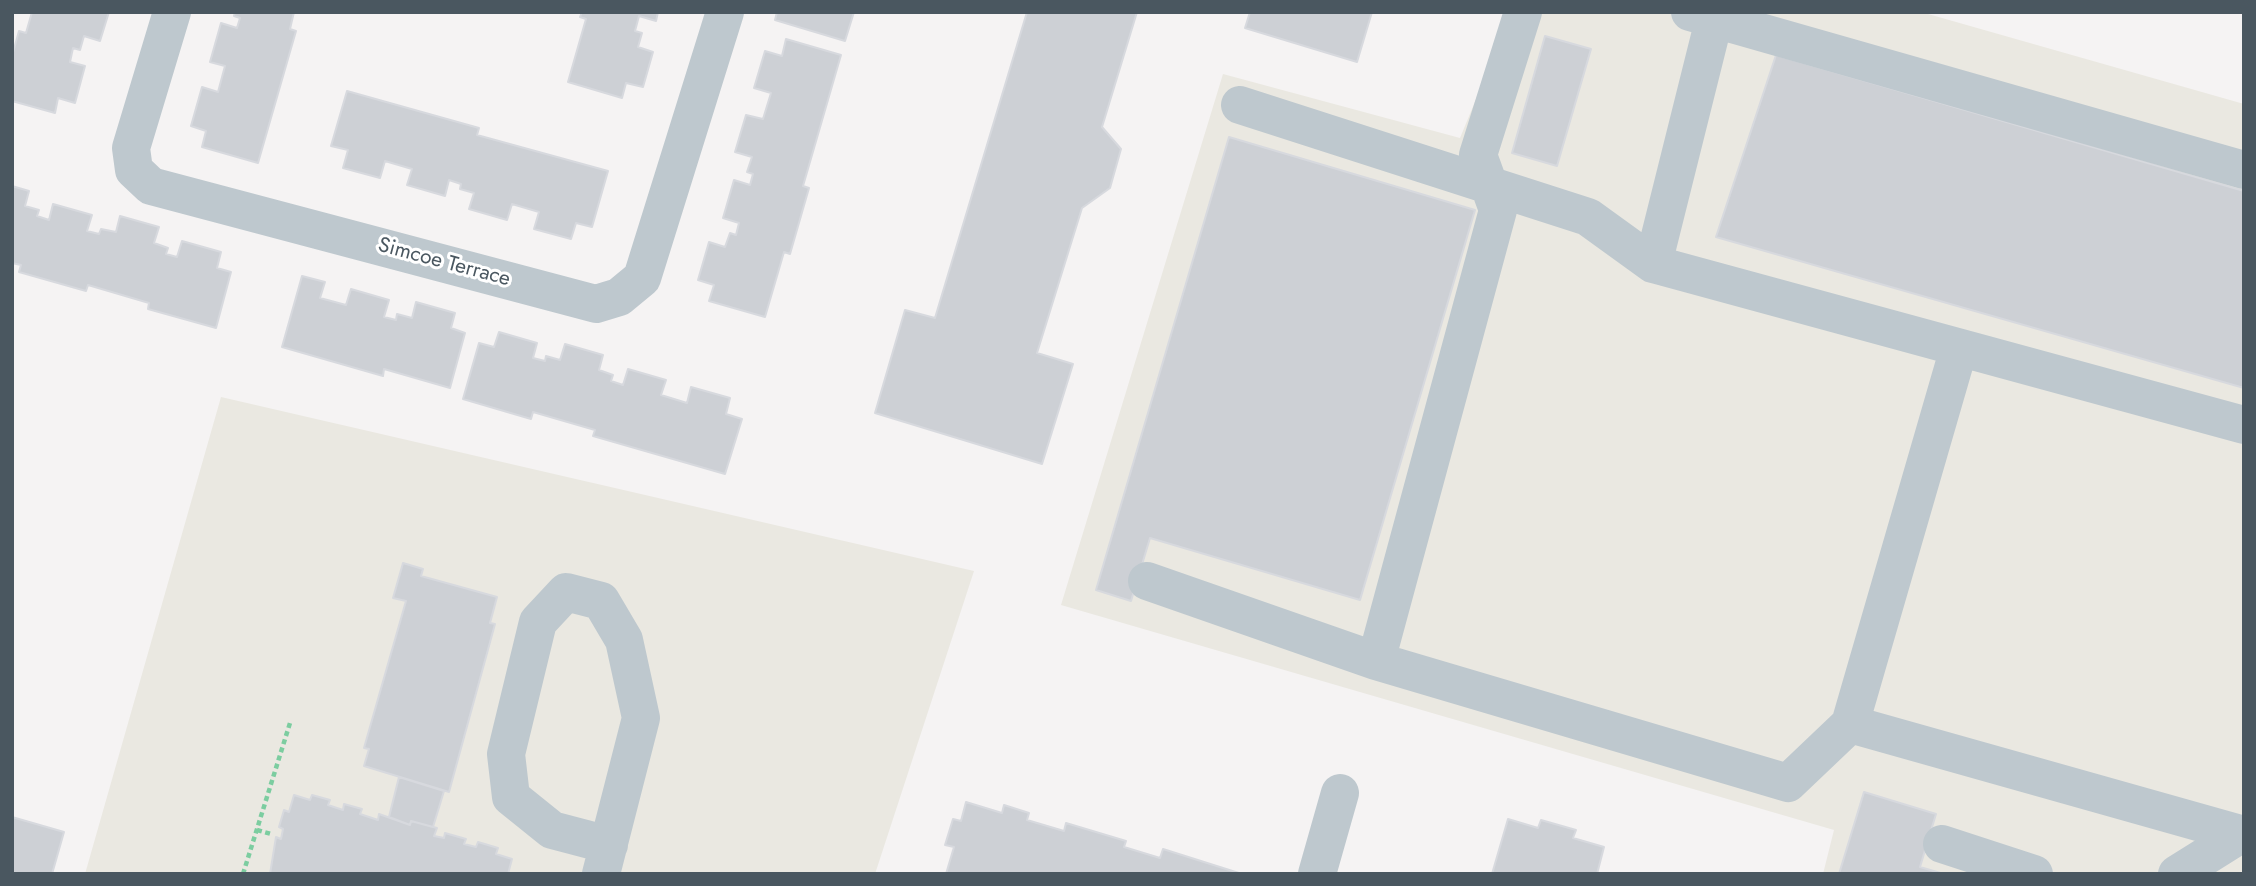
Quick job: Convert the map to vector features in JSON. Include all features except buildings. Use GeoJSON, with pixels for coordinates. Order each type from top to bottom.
{"type":"FeatureCollection","features":[{"type":"Feature","properties":{"kind":"street","name":"Simcoe Terrace"},"geometry":{"type":"LineString","coordinates":[[172,12],[131,148],[134,170],[151,186],[596,304],[619,297],[642,278],[725,12]]}},
{"type":"Feature","properties":{"kind":"street"},"geometry":{"type":"LineString","coordinates":[[1376,661],[1498,210],[1478,155],[1523,12]]}},
{"type":"Feature","properties":{"kind":"street"},"geometry":{"type":"LineString","coordinates":[[1653,264],[1706,14],[2244,170]]}},
{"type":"Feature","properties":{"kind":"street"},"geometry":{"type":"LineString","coordinates":[[1240,105],[1588,217],[1653,264],[2244,425]]}},
{"type":"Feature","properties":{"kind":"street"},"geometry":{"type":"LineString","coordinates":[[1147,581],[1376,661],[1788,783],[1850,723],[1959,348]]}},
{"type":"Feature","properties":{"kind":"street"},"geometry":{"type":"LineString","coordinates":[[566,592],[601,601],[619,630],[624,640],[641,718],[605,860],[552,830],[511,797],[506,754],[538,622],[566,592]]}},
{"type":"Feature","properties":{"kind":"street"},"geometry":{"type":"LineString","coordinates":[[1850,723],[2242,834]]}},
{"type":"Feature","properties":{"kind":"street"},"geometry":{"type":"LineString","coordinates":[[1317,874],[1340,793]]}},
{"type":"Feature","properties":{"kind":"street"},"geometry":{"type":"LineString","coordinates":[[2177,874],[2242,834]]}},
{"type":"Feature","properties":{"kind":"street"},"geometry":{"type":"LineString","coordinates":[[1942,844],[2034,874]]}},
{"type":"Feature","properties":{"kind":"path"},"geometry":{"type":"LineString","coordinates":[[243,874],[290,723]]}},
{"type":"Feature","properties":{"kind":"path"},"geometry":{"type":"LineString","coordinates":[[257,830],[271,834]]}},
{"type":"Feature","properties":{"kind":"shaded area"},"geometry":{"type":"Polygon","coordinates":[[[1512,12],[1921,12],[2244,104],[2244,874],[1823,874],[1834,830],[1061,605],[1223,74],[1460,138],[1512,12]]]}},
{"type":"Feature","properties":{"kind":"shaded area"},"geometry":{"type":"Polygon","coordinates":[[[221,397],[974,571],[875,874],[85,874],[221,397]]]}}]}
